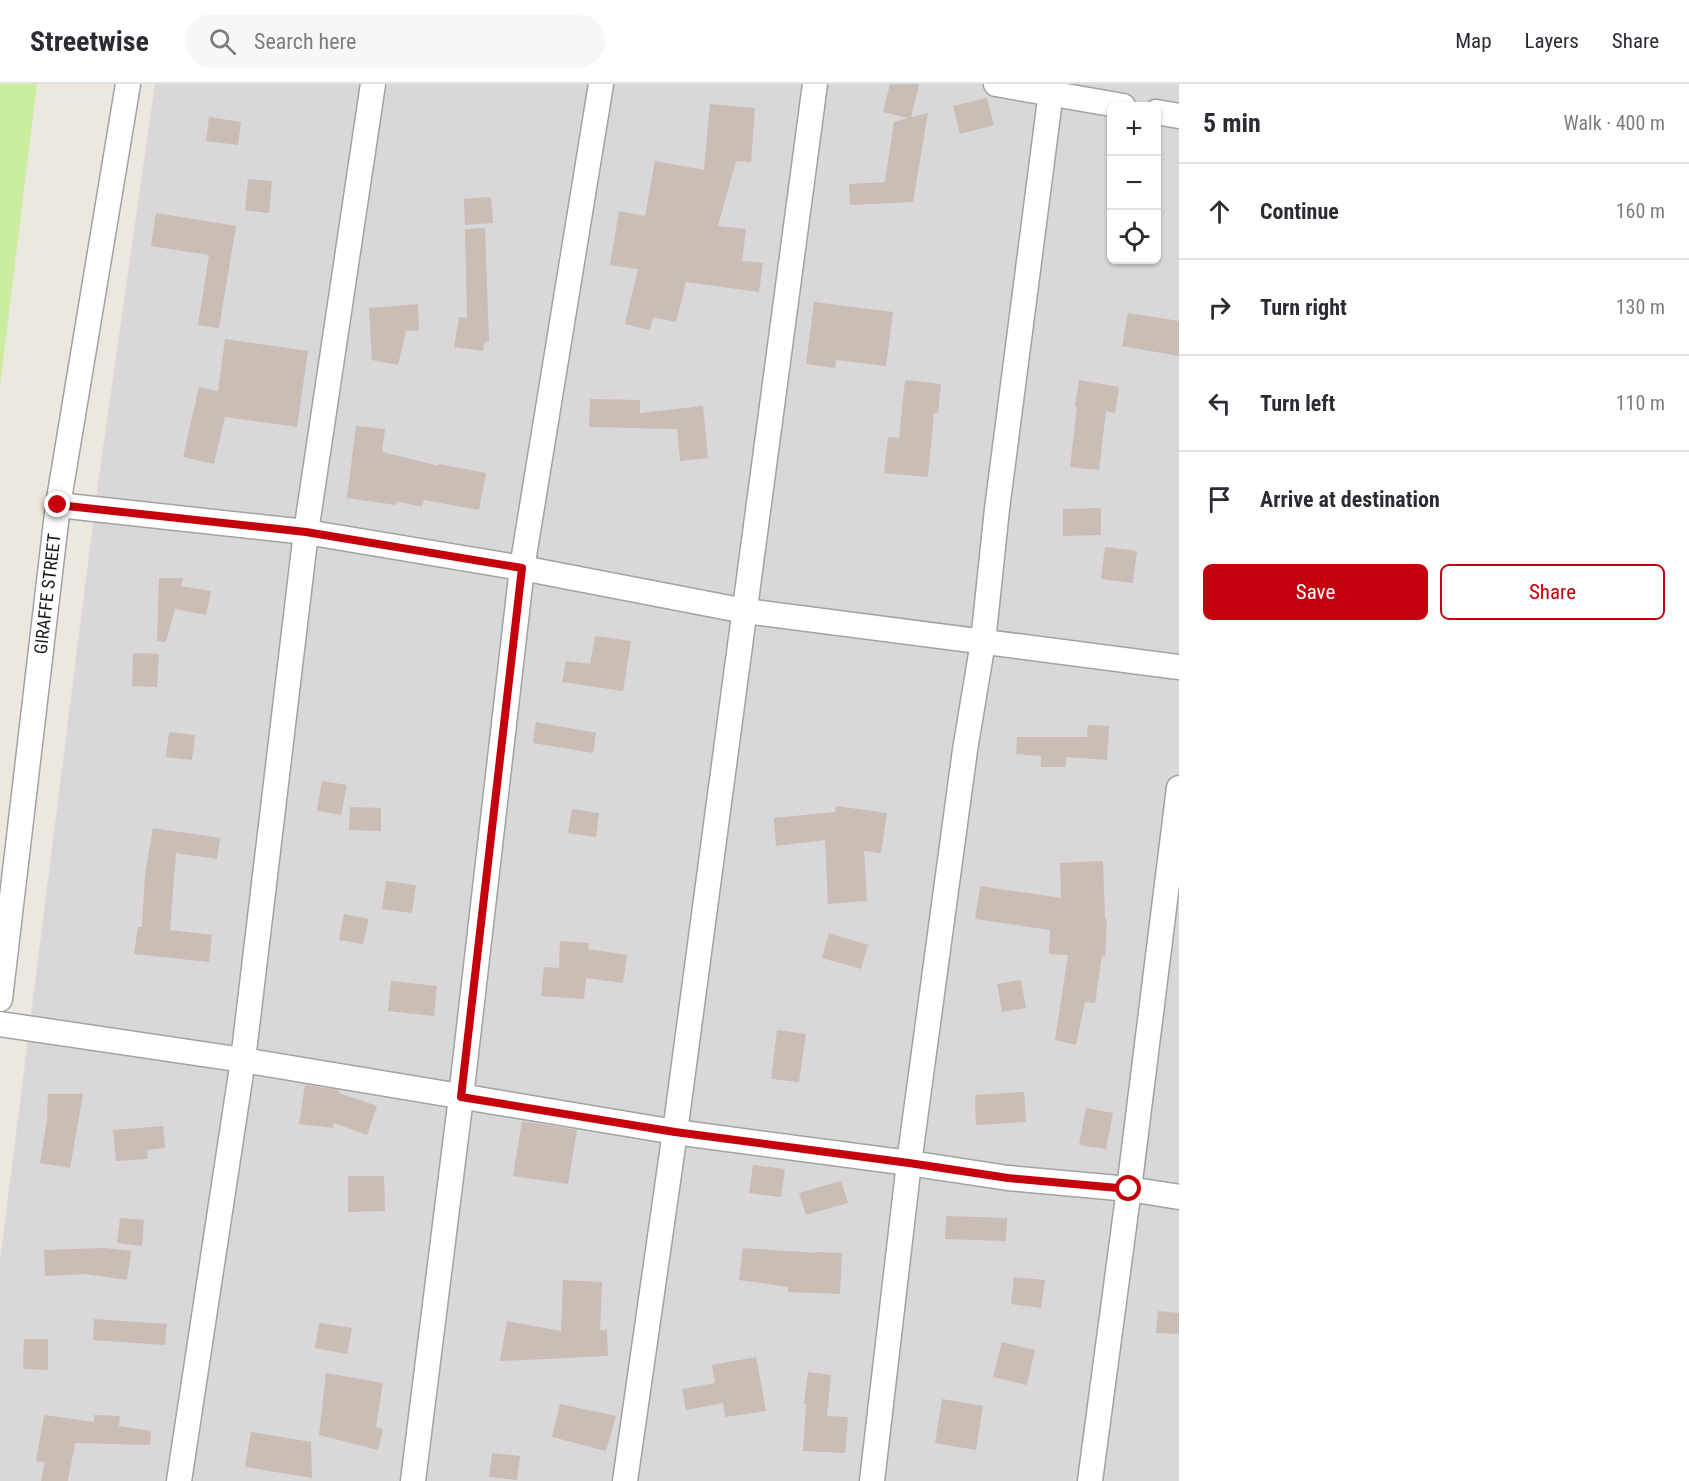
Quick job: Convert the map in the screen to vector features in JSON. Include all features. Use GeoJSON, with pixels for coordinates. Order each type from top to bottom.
{"type":"FeatureCollection","features":[{"type":"Feature","properties":{"kind":"street","name":"GIRAFFE STREET"},"geometry":{"type":"LineString","coordinates":[[0,999],[58,505],[128,84]]}},
{"type":"Feature","properties":{"kind":"street"},"geometry":{"type":"LineString","coordinates":[[179,1481],[243,1060],[306,532],[373,84]]}},
{"type":"Feature","properties":{"kind":"street"},"geometry":{"type":"LineString","coordinates":[[413,1481],[461,1097],[522,568],[602,84]]}},
{"type":"Feature","properties":{"kind":"street"},"geometry":{"type":"LineString","coordinates":[[625,1481],[675,1132],[815,84]]}},
{"type":"Feature","properties":{"kind":"street"},"geometry":{"type":"LineString","coordinates":[[996,84],[1052,89],[1107,102]]}},
{"type":"Feature","properties":{"kind":"street"},"geometry":{"type":"LineString","coordinates":[[872,1481],[909,1163],[965,750],[983,642],[997,509],[1052,89]]}},
{"type":"Feature","properties":{"kind":"street"},"geometry":{"type":"LineString","coordinates":[[1161,113],[1179,116]]}},
{"type":"Feature","properties":{"kind":"street"},"geometry":{"type":"LineString","coordinates":[[58,505],[306,532],[522,568],[745,611],[1179,667]]}},
{"type":"Feature","properties":{"kind":"street"},"geometry":{"type":"LineString","coordinates":[[1090,1481],[1179,788]]}},
{"type":"Feature","properties":{"kind":"street"},"geometry":{"type":"LineString","coordinates":[[0,1024],[243,1060],[675,1132],[1008,1178],[1129,1189],[1179,1197]]}},
{"type":"Feature","properties":{"kind":"shaded area"},"geometry":{"type":"Polygon","coordinates":[[[155,84],[1179,84],[1179,1481],[0,1481],[0,1261],[97,491],[155,84]]]}},
{"type":"Feature","properties":{"kind":"green space"},"geometry":{"type":"Polygon","coordinates":[[[0,84],[37,84],[0,386],[0,84]]]}},
{"type":"Feature","properties":{"kind":"building"},"geometry":{"type":"Polygon","coordinates":[[[890,84],[919,84],[911,117],[928,113],[913,202],[850,205],[849,184],[885,182],[894,122],[908,118],[883,112],[890,84]]]}},
{"type":"Feature","properties":{"kind":"building"},"geometry":{"type":"Polygon","coordinates":[[[987,98],[994,125],[960,134],[953,106],[987,98]]]}},
{"type":"Feature","properties":{"kind":"building"},"geometry":{"type":"Polygon","coordinates":[[[710,104],[755,108],[751,162],[736,161],[718,226],[746,229],[742,261],[763,263],[759,292],[686,282],[676,322],[653,317],[650,330],[625,324],[638,269],[610,265],[619,211],[645,216],[655,161],[704,170],[710,104]]]}},
{"type":"Feature","properties":{"kind":"building"},"geometry":{"type":"Polygon","coordinates":[[[209,117],[241,122],[238,145],[206,141],[209,117]]]}},
{"type":"Feature","properties":{"kind":"building"},"geometry":{"type":"Polygon","coordinates":[[[248,179],[272,181],[269,213],[245,210],[248,179]]]}},
{"type":"Feature","properties":{"kind":"building"},"geometry":{"type":"Polygon","coordinates":[[[491,197],[493,223],[465,225],[464,199],[491,197]]]}},
{"type":"Feature","properties":{"kind":"building"},"geometry":{"type":"Polygon","coordinates":[[[156,213],[236,226],[219,328],[198,325],[209,255],[151,246],[156,213]]]}},
{"type":"Feature","properties":{"kind":"building"},"geometry":{"type":"Polygon","coordinates":[[[485,228],[489,342],[485,341],[483,351],[454,347],[459,317],[467,318],[465,229],[485,228]]]}},
{"type":"Feature","properties":{"kind":"building"},"geometry":{"type":"Polygon","coordinates":[[[814,302],[893,312],[886,366],[836,360],[835,368],[806,364],[814,302]]]}},
{"type":"Feature","properties":{"kind":"building"},"geometry":{"type":"Polygon","coordinates":[[[418,304],[419,330],[406,331],[398,365],[372,360],[369,308],[418,304]]]}},
{"type":"Feature","properties":{"kind":"building"},"geometry":{"type":"Polygon","coordinates":[[[1128,313],[1179,321],[1179,356],[1122,346],[1128,313]]]}},
{"type":"Feature","properties":{"kind":"building"},"geometry":{"type":"Polygon","coordinates":[[[225,339],[308,351],[297,427],[225,417],[214,464],[183,457],[199,387],[218,391],[225,339]]]}},
{"type":"Feature","properties":{"kind":"building"},"geometry":{"type":"Polygon","coordinates":[[[905,380],[941,384],[938,413],[934,413],[928,477],[884,473],[888,437],[899,438],[905,380]]]}},
{"type":"Feature","properties":{"kind":"building"},"geometry":{"type":"Polygon","coordinates":[[[1079,380],[1119,387],[1115,413],[1106,411],[1099,470],[1070,467],[1079,380]]]}},
{"type":"Feature","properties":{"kind":"building"},"geometry":{"type":"Polygon","coordinates":[[[590,399],[640,400],[640,413],[703,406],[708,458],[680,461],[677,429],[589,427],[590,399]]]}},
{"type":"Feature","properties":{"kind":"building"},"geometry":{"type":"Polygon","coordinates":[[[356,426],[385,429],[382,452],[439,466],[439,464],[486,473],[479,510],[424,500],[422,507],[397,501],[396,505],[347,498],[356,426]]]}},
{"type":"Feature","properties":{"kind":"building"},"geometry":{"type":"Polygon","coordinates":[[[1101,508],[1101,535],[1063,536],[1063,509],[1101,508]]]}},
{"type":"Feature","properties":{"kind":"building"},"geometry":{"type":"Polygon","coordinates":[[[1105,547],[1137,551],[1133,583],[1101,579],[1105,547]]]}},
{"type":"Feature","properties":{"kind":"building"},"geometry":{"type":"Polygon","coordinates":[[[159,578],[183,578],[181,586],[211,591],[206,615],[175,609],[166,642],[157,641],[159,578]]]}},
{"type":"Feature","properties":{"kind":"building"},"geometry":{"type":"Polygon","coordinates":[[[595,636],[631,641],[623,691],[562,682],[566,661],[590,664],[595,636]]]}},
{"type":"Feature","properties":{"kind":"building"},"geometry":{"type":"Polygon","coordinates":[[[133,653],[159,654],[157,687],[132,686],[133,653]]]}},
{"type":"Feature","properties":{"kind":"building"},"geometry":{"type":"Polygon","coordinates":[[[536,722],[596,733],[593,753],[533,743],[536,722]]]}},
{"type":"Feature","properties":{"kind":"building"},"geometry":{"type":"Polygon","coordinates":[[[1088,725],[1109,726],[1107,760],[1066,757],[1066,767],[1041,767],[1041,756],[1016,754],[1017,737],[1087,737],[1088,725]]]}},
{"type":"Feature","properties":{"kind":"building"},"geometry":{"type":"Polygon","coordinates":[[[169,732],[195,735],[192,760],[166,757],[169,732]]]}},
{"type":"Feature","properties":{"kind":"building"},"geometry":{"type":"Polygon","coordinates":[[[322,781],[347,785],[341,815],[317,811],[322,781]]]}},
{"type":"Feature","properties":{"kind":"building"},"geometry":{"type":"Polygon","coordinates":[[[836,806],[887,813],[881,853],[864,851],[867,901],[828,904],[825,840],[776,846],[774,818],[835,812],[836,806]]]}},
{"type":"Feature","properties":{"kind":"building"},"geometry":{"type":"Polygon","coordinates":[[[350,807],[381,808],[381,831],[349,830],[350,807]]]}},
{"type":"Feature","properties":{"kind":"building"},"geometry":{"type":"Polygon","coordinates":[[[572,809],[599,813],[596,837],[568,833],[572,809]]]}},
{"type":"Feature","properties":{"kind":"building"},"geometry":{"type":"Polygon","coordinates":[[[153,828],[220,838],[217,859],[176,853],[170,930],[212,935],[209,962],[134,954],[138,927],[142,927],[145,875],[153,828]]]}},
{"type":"Feature","properties":{"kind":"building"},"geometry":{"type":"Polygon","coordinates":[[[1103,861],[1105,919],[1107,919],[1105,956],[1102,956],[1095,1003],[1085,1002],[1076,1045],[1055,1040],[1068,955],[1049,954],[1050,930],[975,919],[980,886],[1061,898],[1060,863],[1103,861]]]}},
{"type":"Feature","properties":{"kind":"building"},"geometry":{"type":"Polygon","coordinates":[[[386,881],[416,885],[412,913],[382,909],[386,881]]]}},
{"type":"Feature","properties":{"kind":"building"},"geometry":{"type":"Polygon","coordinates":[[[344,914],[369,919],[363,944],[339,940],[344,914]]]}},
{"type":"Feature","properties":{"kind":"building"},"geometry":{"type":"Polygon","coordinates":[[[829,933],[868,945],[861,969],[822,958],[829,933]]]}},
{"type":"Feature","properties":{"kind":"building"},"geometry":{"type":"Polygon","coordinates":[[[560,941],[589,943],[588,949],[627,955],[623,983],[586,978],[584,999],[541,996],[544,967],[559,968],[560,941]]]}},
{"type":"Feature","properties":{"kind":"building"},"geometry":{"type":"Polygon","coordinates":[[[1021,980],[1026,1008],[1002,1012],[997,984],[1021,980]]]}},
{"type":"Feature","properties":{"kind":"building"},"geometry":{"type":"Polygon","coordinates":[[[391,981],[437,986],[434,1016],[388,1011],[391,981]]]}},
{"type":"Feature","properties":{"kind":"building"},"geometry":{"type":"Polygon","coordinates":[[[777,1030],[806,1034],[799,1082],[771,1079],[777,1030]]]}},
{"type":"Feature","properties":{"kind":"building"},"geometry":{"type":"Polygon","coordinates":[[[305,1085],[339,1090],[339,1093],[377,1106],[367,1135],[334,1123],[333,1128],[299,1124],[305,1085]]]}},
{"type":"Feature","properties":{"kind":"building"},"geometry":{"type":"Polygon","coordinates":[[[1024,1092],[1026,1122],[976,1125],[975,1095],[1024,1092]]]}},
{"type":"Feature","properties":{"kind":"building"},"geometry":{"type":"Polygon","coordinates":[[[48,1094],[83,1094],[70,1168],[40,1163],[47,1120],[48,1094]]]}},
{"type":"Feature","properties":{"kind":"building"},"geometry":{"type":"Polygon","coordinates":[[[1086,1108],[1113,1113],[1106,1149],[1079,1145],[1086,1108]]]}},
{"type":"Feature","properties":{"kind":"building"},"geometry":{"type":"Polygon","coordinates":[[[522,1121],[577,1130],[568,1184],[513,1176],[522,1121]]]}},
{"type":"Feature","properties":{"kind":"building"},"geometry":{"type":"Polygon","coordinates":[[[163,1126],[165,1148],[147,1150],[148,1159],[116,1161],[113,1130],[163,1126]]]}},
{"type":"Feature","properties":{"kind":"building"},"geometry":{"type":"Polygon","coordinates":[[[753,1165],[785,1169],[781,1197],[749,1193],[753,1165]]]}},
{"type":"Feature","properties":{"kind":"building"},"geometry":{"type":"Polygon","coordinates":[[[348,1176],[384,1176],[385,1211],[348,1212],[348,1176]]]}},
{"type":"Feature","properties":{"kind":"building"},"geometry":{"type":"Polygon","coordinates":[[[841,1181],[848,1203],[806,1215],[799,1193],[841,1181]]]}},
{"type":"Feature","properties":{"kind":"building"},"geometry":{"type":"Polygon","coordinates":[[[946,1216],[1007,1218],[1006,1241],[945,1239],[946,1216]]]}},
{"type":"Feature","properties":{"kind":"building"},"geometry":{"type":"Polygon","coordinates":[[[120,1218],[144,1220],[142,1246],[117,1243],[120,1218]]]}},
{"type":"Feature","properties":{"kind":"building"},"geometry":{"type":"Polygon","coordinates":[[[105,1248],[131,1251],[127,1280],[85,1274],[45,1276],[44,1250],[105,1248]]]}},
{"type":"Feature","properties":{"kind":"building"},"geometry":{"type":"Polygon","coordinates":[[[743,1248],[842,1253],[840,1294],[788,1292],[788,1287],[739,1280],[743,1248]]]}},
{"type":"Feature","properties":{"kind":"building"},"geometry":{"type":"Polygon","coordinates":[[[1014,1277],[1045,1280],[1041,1308],[1011,1304],[1014,1277]]]}},
{"type":"Feature","properties":{"kind":"building"},"geometry":{"type":"Polygon","coordinates":[[[563,1280],[602,1282],[600,1330],[607,1330],[608,1356],[500,1361],[507,1321],[561,1331],[563,1280]]]}},
{"type":"Feature","properties":{"kind":"building"},"geometry":{"type":"Polygon","coordinates":[[[1158,1311],[1179,1313],[1179,1334],[1156,1333],[1158,1311]]]}},
{"type":"Feature","properties":{"kind":"building"},"geometry":{"type":"Polygon","coordinates":[[[94,1319],[167,1324],[165,1345],[93,1340],[94,1319]]]}},
{"type":"Feature","properties":{"kind":"building"},"geometry":{"type":"Polygon","coordinates":[[[319,1323],[352,1328],[347,1354],[315,1348],[319,1323]]]}},
{"type":"Feature","properties":{"kind":"building"},"geometry":{"type":"Polygon","coordinates":[[[24,1339],[48,1339],[48,1370],[23,1369],[24,1339]]]}},
{"type":"Feature","properties":{"kind":"building"},"geometry":{"type":"Polygon","coordinates":[[[1002,1342],[1035,1350],[1027,1385],[993,1377],[1002,1342]]]}},
{"type":"Feature","properties":{"kind":"building"},"geometry":{"type":"Polygon","coordinates":[[[756,1357],[766,1411],[725,1417],[723,1403],[686,1410],[682,1389],[715,1383],[712,1365],[756,1357]]]}},
{"type":"Feature","properties":{"kind":"building"},"geometry":{"type":"Polygon","coordinates":[[[808,1372],[831,1375],[827,1416],[848,1417],[845,1453],[803,1451],[806,1404],[804,1404],[808,1372]]]}},
{"type":"Feature","properties":{"kind":"building"},"geometry":{"type":"Polygon","coordinates":[[[326,1373],[383,1383],[376,1427],[383,1429],[378,1450],[319,1435],[326,1373]]]}},
{"type":"Feature","properties":{"kind":"building"},"geometry":{"type":"Polygon","coordinates":[[[942,1399],[983,1406],[976,1450],[935,1443],[942,1399]]]}},
{"type":"Feature","properties":{"kind":"building"},"geometry":{"type":"Polygon","coordinates":[[[560,1404],[616,1416],[606,1451],[552,1437],[560,1404]]]}},
{"type":"Feature","properties":{"kind":"building"},"geometry":{"type":"Polygon","coordinates":[[[44,1415],[94,1422],[94,1415],[120,1416],[119,1426],[151,1431],[150,1445],[75,1443],[68,1481],[41,1481],[45,1462],[36,1461],[44,1415]]]}},
{"type":"Feature","properties":{"kind":"building"},"geometry":{"type":"Polygon","coordinates":[[[251,1432],[311,1442],[312,1478],[245,1467],[251,1432]]]}},
{"type":"Feature","properties":{"kind":"building"},"geometry":{"type":"Polygon","coordinates":[[[492,1453],[520,1456],[517,1480],[489,1477],[492,1453]]]}},
{"type":"Feature","properties":{"kind":"route"},"geometry":{"type":"LineString","coordinates":[[58,505],[306,532],[522,568],[461,1097],[675,1132],[1008,1178],[1129,1189]]}}]}
